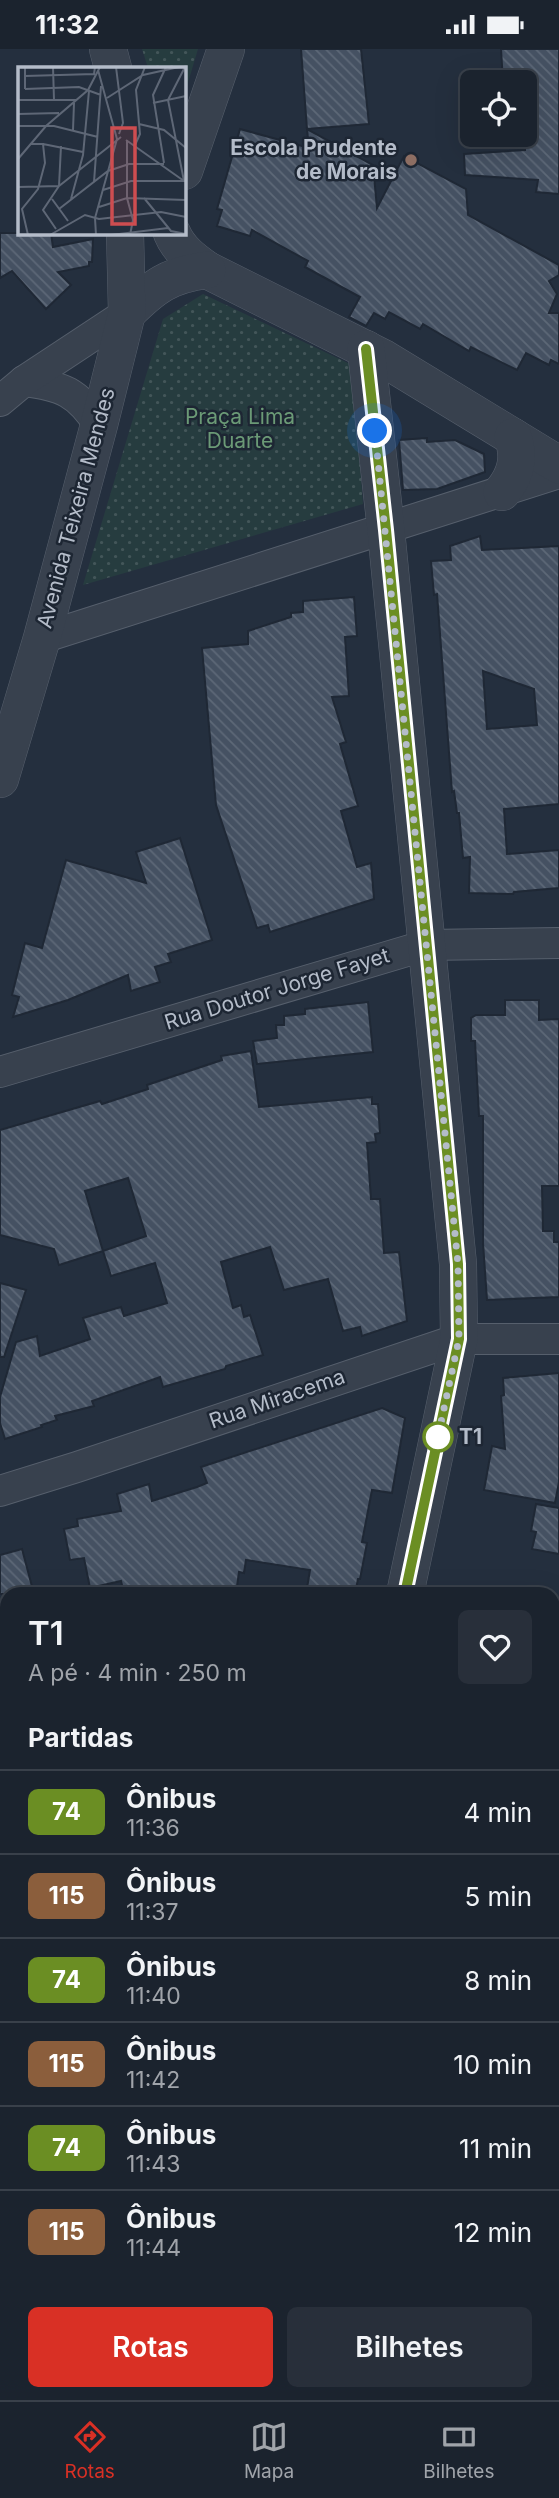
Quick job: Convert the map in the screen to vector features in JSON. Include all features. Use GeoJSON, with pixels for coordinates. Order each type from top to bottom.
{"type":"FeatureCollection","features":[{"type":"Feature","properties":{"kind":"street"},"geometry":{"type":"LineString","coordinates":[[108,49],[113,67]]}},
{"type":"Feature","properties":{"kind":"street"},"geometry":{"type":"LineString","coordinates":[[186,165],[226,49]]}},
{"type":"Feature","properties":{"kind":"street","name":"Avenida Teixeira Mendes"},"geometry":{"type":"LineString","coordinates":[[0,779],[42,638],[127,313],[125,235]]}},
{"type":"Feature","properties":{"kind":"street"},"geometry":{"type":"LineString","coordinates":[[173,235],[188,255],[207,270],[366,349],[559,465]]}},
{"type":"Feature","properties":{"kind":"street"},"geometry":{"type":"LineString","coordinates":[[0,401],[24,381],[127,313],[165,280],[207,270]]}},
{"type":"Feature","properties":{"kind":"street"},"geometry":{"type":"LineString","coordinates":[[366,349],[458,1264],[459,1339],[406,1587]]}},
{"type":"Feature","properties":{"kind":"street"},"geometry":{"type":"LineString","coordinates":[[24,381],[48,384],[71,392],[87,406],[99,425]]}},
{"type":"Feature","properties":{"kind":"street"},"geometry":{"type":"LineString","coordinates":[[502,492],[517,464],[513,437]]}},
{"type":"Feature","properties":{"kind":"street"},"geometry":{"type":"LineString","coordinates":[[42,638],[559,473]]}},
{"type":"Feature","properties":{"kind":"street","name":"Rua Doutor Jorge Fayet"},"geometry":{"type":"LineString","coordinates":[[0,1072],[427,945],[559,943]]}},
{"type":"Feature","properties":{"kind":"street","name":"Rua Miracema"},"geometry":{"type":"LineString","coordinates":[[0,1491],[459,1339],[559,1339]]}},
{"type":"Feature","properties":{"kind":"green space"},"geometry":{"type":"Polygon","coordinates":[[[142,49],[198,49],[186,89],[186,67],[148,67],[142,49]]]}},
{"type":"Feature","properties":{"kind":"green space","name":"Praça Lima Duarte"},"geometry":{"type":"Polygon","coordinates":[[[203,294],[352,365],[363,504],[83,585],[163,319],[203,294]]]}},
{"type":"Feature","properties":{"kind":"building"},"geometry":{"type":"Polygon","coordinates":[[[301,49],[361,49],[369,124],[307,129],[301,49]]]}},
{"type":"Feature","properties":{"kind":"building"},"geometry":{"type":"Polygon","coordinates":[[[501,49],[559,49],[559,194],[536,192],[538,180],[465,175],[464,154],[537,147],[537,70],[502,70],[501,49]]]}},
{"type":"Feature","properties":{"kind":"building"},"geometry":{"type":"Polygon","coordinates":[[[240,129],[309,148],[307,129],[373,165],[377,208],[404,156],[466,189],[468,215],[559,265],[559,275],[549,281],[557,294],[549,313],[559,313],[559,364],[551,360],[549,365],[526,353],[517,370],[471,347],[469,351],[423,324],[420,329],[389,312],[385,319],[374,313],[366,326],[349,317],[360,297],[305,267],[308,261],[252,230],[250,236],[217,226],[222,210],[217,209],[240,129]]]}},
{"type":"Feature","properties":{"kind":"building"},"geometry":{"type":"Polygon","coordinates":[[[0,233],[51,235],[53,247],[93,239],[92,262],[89,262],[89,266],[58,272],[71,285],[46,309],[12,271],[0,278],[0,233]]]}},
{"type":"Feature","properties":{"kind":"building"},"geometry":{"type":"Polygon","coordinates":[[[427,438],[427,442],[455,440],[484,454],[485,472],[437,489],[403,490],[399,440],[427,438]]]}},
{"type":"Feature","properties":{"kind":"building"},"geometry":{"type":"Polygon","coordinates":[[[480,536],[482,550],[559,546],[559,804],[504,809],[507,854],[559,850],[559,888],[513,894],[469,893],[470,857],[463,858],[459,813],[454,791],[452,792],[437,594],[434,595],[431,561],[451,560],[450,546],[480,536]],[[483,671],[487,729],[537,725],[534,689],[483,671]]]}},
{"type":"Feature","properties":{"kind":"building"},"geometry":{"type":"Polygon","coordinates":[[[354,597],[357,636],[345,637],[349,696],[332,697],[346,742],[340,744],[358,806],[341,811],[357,867],[371,863],[374,899],[270,932],[268,925],[257,928],[216,805],[202,648],[248,644],[248,631],[291,617],[291,613],[303,612],[303,601],[354,597]]]}},
{"type":"Feature","properties":{"kind":"building"},"geometry":{"type":"Polygon","coordinates":[[[180,838],[212,940],[168,954],[171,962],[155,967],[160,982],[131,991],[128,975],[68,1000],[13,1017],[19,997],[12,995],[25,943],[42,948],[66,860],[146,883],[136,852],[180,838]]]}},
{"type":"Feature","properties":{"kind":"building"},"geometry":{"type":"Polygon","coordinates":[[[505,1000],[539,1000],[539,1020],[559,1019],[559,1186],[542,1186],[543,1231],[554,1231],[554,1242],[559,1242],[559,1297],[487,1300],[483,1243],[483,1116],[479,1116],[475,1041],[471,1041],[471,1018],[476,1015],[505,1015],[505,1000]]]}},
{"type":"Feature","properties":{"kind":"building"},"geometry":{"type":"Polygon","coordinates":[[[368,1002],[373,1052],[257,1064],[253,1041],[277,1038],[276,1025],[284,1025],[284,1016],[305,1014],[305,1009],[368,1002]]]}},
{"type":"Feature","properties":{"kind":"building"},"geometry":{"type":"Polygon","coordinates":[[[251,1051],[259,1107],[372,1097],[372,1104],[378,1104],[380,1133],[375,1134],[376,1142],[367,1143],[371,1199],[380,1199],[384,1253],[399,1252],[407,1321],[362,1336],[360,1327],[343,1331],[328,1279],[284,1290],[270,1247],[221,1262],[233,1308],[241,1305],[244,1317],[250,1315],[263,1355],[163,1387],[160,1377],[92,1401],[94,1406],[55,1416],[57,1420],[41,1425],[42,1427],[5,1439],[0,1423],[0,1397],[16,1342],[37,1336],[40,1356],[90,1339],[83,1318],[121,1307],[124,1316],[167,1303],[155,1263],[111,1276],[103,1251],[59,1265],[54,1249],[0,1235],[0,1130],[100,1101],[102,1104],[148,1089],[147,1085],[222,1060],[221,1056],[251,1051]],[[128,1178],[85,1191],[103,1251],[146,1236],[128,1178]]]}},
{"type":"Feature","properties":{"kind":"building"},"geometry":{"type":"Polygon","coordinates":[[[0,1283],[26,1290],[4,1357],[0,1357],[0,1283]]]}},
{"type":"Feature","properties":{"kind":"building"},"geometry":{"type":"Polygon","coordinates":[[[559,1373],[559,1482],[555,1503],[484,1490],[492,1446],[505,1449],[501,1396],[504,1395],[503,1378],[559,1373]]]}},
{"type":"Feature","properties":{"kind":"building"},"geometry":{"type":"Polygon","coordinates":[[[382,1408],[405,1418],[392,1493],[372,1490],[362,1542],[367,1543],[356,1587],[307,1587],[310,1570],[246,1560],[244,1573],[239,1572],[237,1587],[122,1587],[121,1581],[90,1587],[84,1558],[70,1560],[64,1529],[78,1526],[77,1519],[121,1511],[117,1494],[149,1484],[152,1501],[207,1483],[201,1467],[382,1408]]]}},
{"type":"Feature","properties":{"kind":"building"},"geometry":{"type":"Polygon","coordinates":[[[536,1504],[559,1508],[559,1554],[532,1549],[536,1532],[531,1531],[536,1504]]]}},
{"type":"Feature","properties":{"kind":"building"},"geometry":{"type":"Polygon","coordinates":[[[22,1549],[32,1587],[0,1587],[0,1555],[22,1549]]]}},
{"type":"Feature","properties":{"kind":"bus line","name":"74"},"geometry":{"type":"LineString","coordinates":[[366,349],[458,1264],[459,1339],[406,1587]]}},
{"type":"Feature","properties":{"kind":"place","name":"Escola Prudente de Morais"},"geometry":{"type":"Point","coordinates":[411,160]}},
{"type":"Feature","properties":{"kind":"place","name":"T1"},"geometry":{"type":"Point","coordinates":[438,1437]}},
{"type":"Feature","properties":{"kind":"route"},"geometry":{"type":"LineString","coordinates":[[375,431],[458,1264],[459,1339],[437,1441],[438,1437]]}}]}
